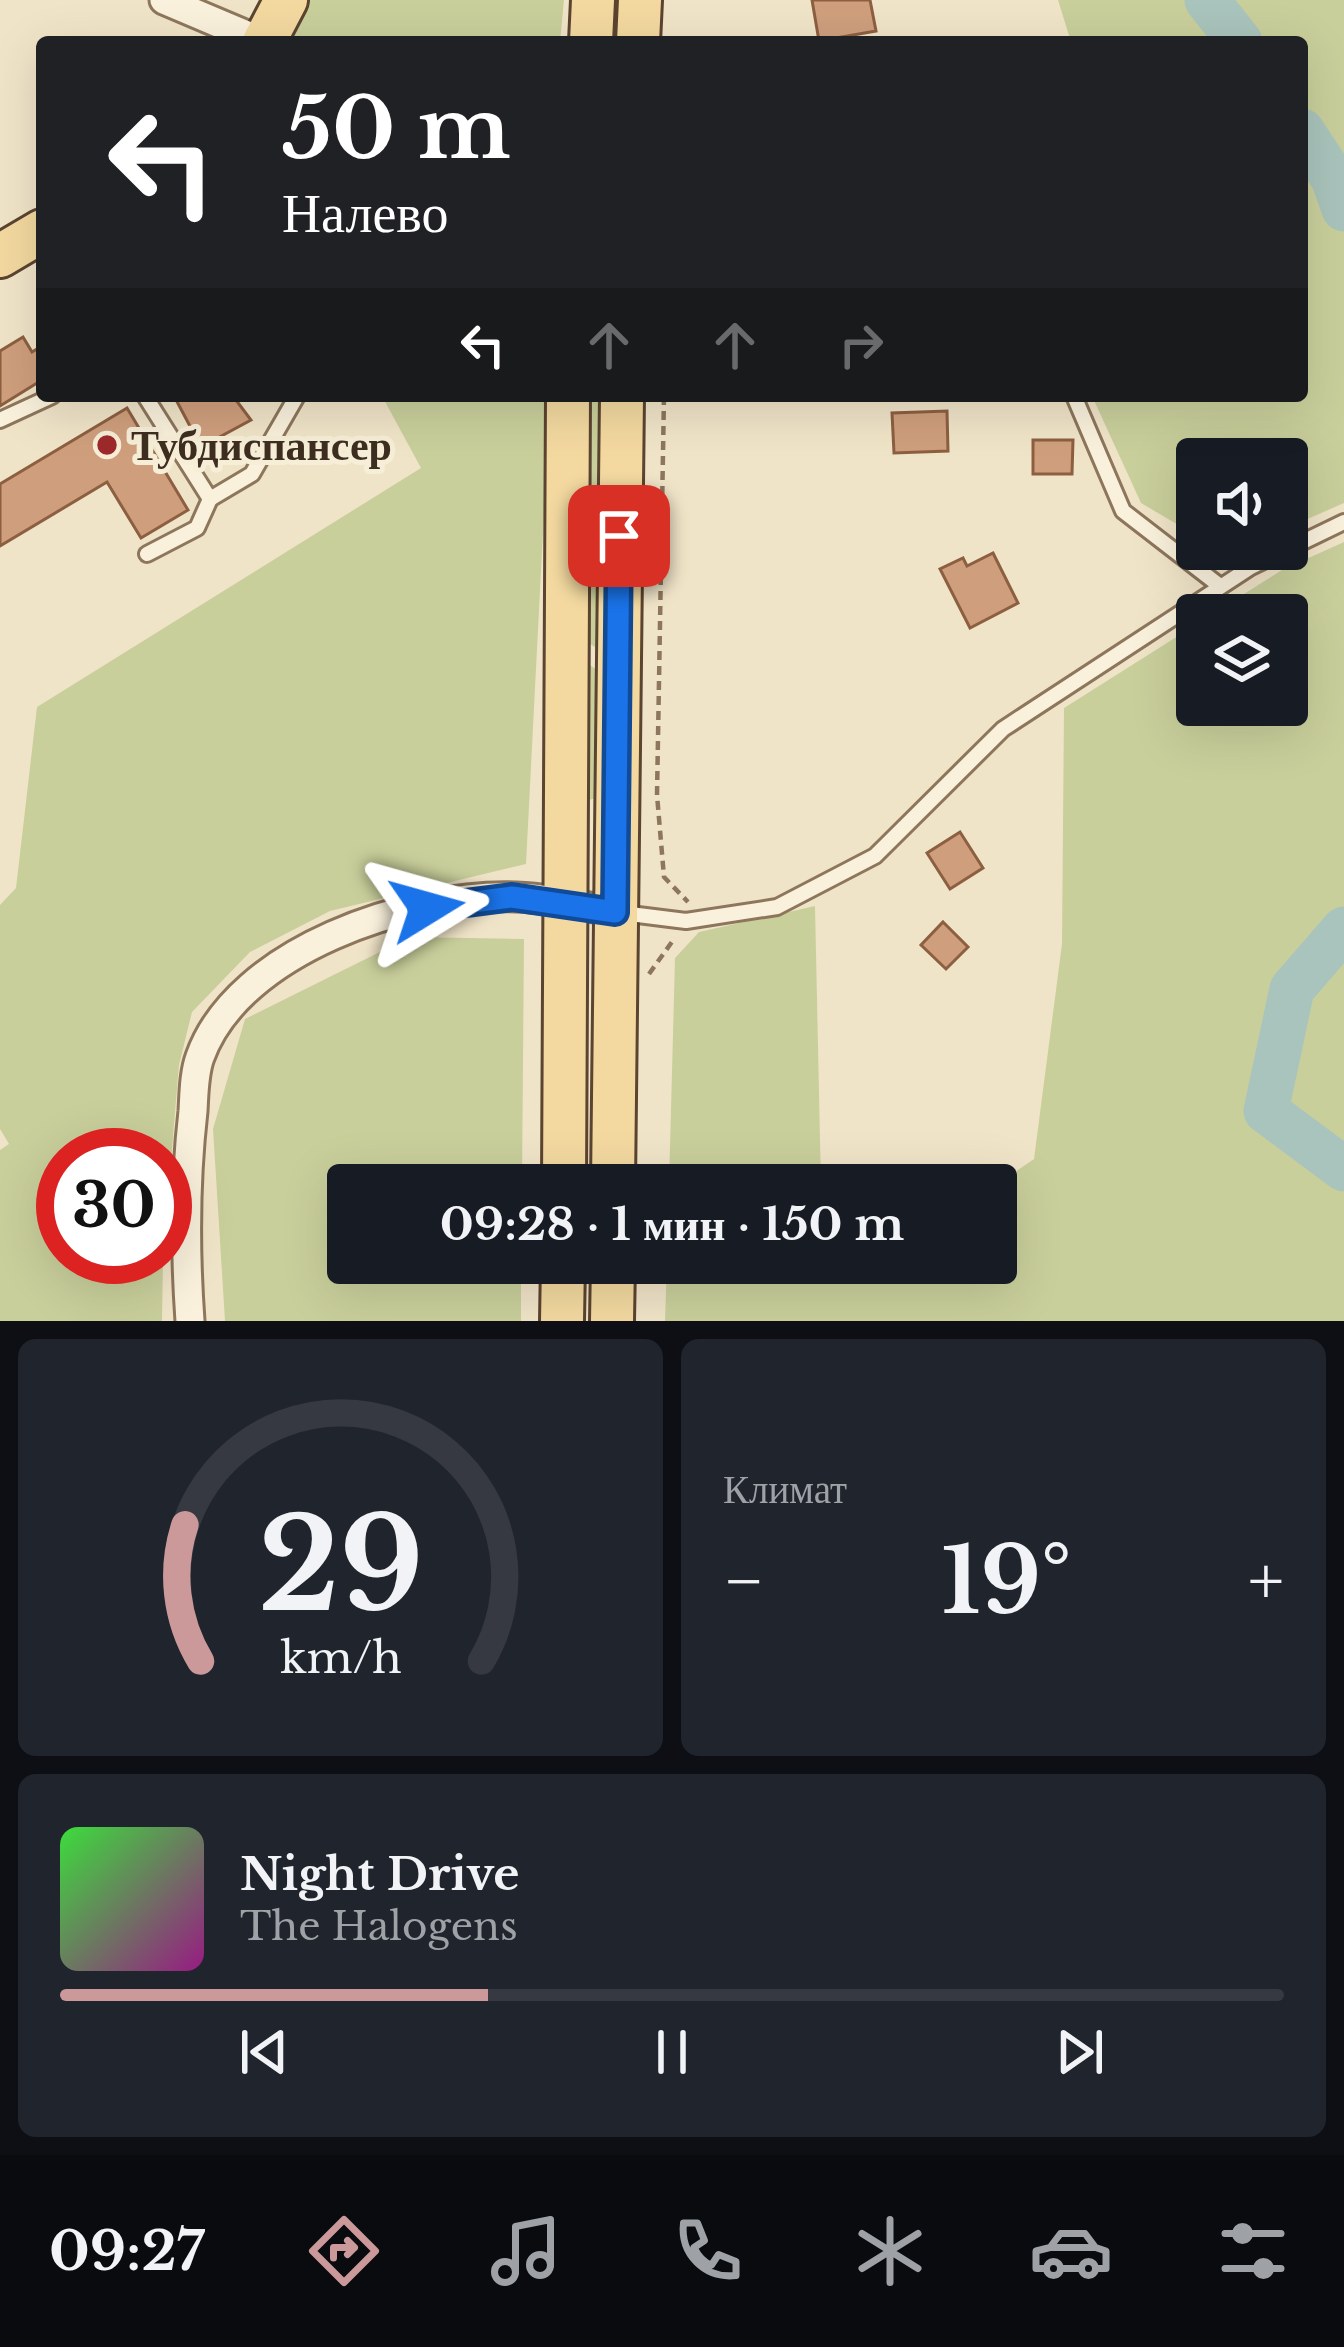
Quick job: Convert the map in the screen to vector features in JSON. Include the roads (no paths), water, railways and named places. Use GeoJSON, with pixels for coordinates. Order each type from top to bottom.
{"type":"FeatureCollection","features":[{"type":"Feature","properties":{"kind":"main road"},"geometry":{"type":"LineString","coordinates":[[266,36],[286,0]]}},
{"type":"Feature","properties":{"kind":"main road"},"geometry":{"type":"LineString","coordinates":[[591,36],[593,0]]}},
{"type":"Feature","properties":{"kind":"main road"},"geometry":{"type":"LineString","coordinates":[[638,36],[640,0]]}},
{"type":"Feature","properties":{"kind":"main road"},"geometry":{"type":"LineString","coordinates":[[0,256],[36,235]]}},
{"type":"Feature","properties":{"kind":"main road"},"geometry":{"type":"LineString","coordinates":[[564,1164],[568,402]]}},
{"type":"Feature","properties":{"kind":"main road"},"geometry":{"type":"LineString","coordinates":[[613,1164],[622,402]]}},
{"type":"Feature","properties":{"kind":"main road"},"geometry":{"type":"LineString","coordinates":[[562,1321],[563,1284]]}},
{"type":"Feature","properties":{"kind":"main road"},"geometry":{"type":"LineString","coordinates":[[612,1321],[613,1284]]}},
{"type":"Feature","properties":{"kind":"street"},"geometry":{"type":"LineString","coordinates":[[164,0],[249,36]]}},
{"type":"Feature","properties":{"kind":"street"},"geometry":{"type":"LineString","coordinates":[[190,1321],[185,1252],[192,1116],[198,1060],[220,1014],[275,965],[392,914],[512,897],[615,912]]}},
{"type":"Feature","properties":{"kind":"lane"},"geometry":{"type":"LineString","coordinates":[[0,421],[40,402]]}},
{"type":"Feature","properties":{"kind":"lane"},"geometry":{"type":"LineString","coordinates":[[149,402],[210,499]]}},
{"type":"Feature","properties":{"kind":"lane"},"geometry":{"type":"LineString","coordinates":[[147,554],[196,528],[210,499],[252,474],[294,402]]}},
{"type":"Feature","properties":{"kind":"lane"},"geometry":{"type":"LineString","coordinates":[[1077,402],[1123,512],[1220,586]]}},
{"type":"Feature","properties":{"kind":"lane"},"geometry":{"type":"LineString","coordinates":[[615,912],[686,921],[777,907],[874,856],[1003,729],[1220,586],[1344,522]]}},
{"type":"Feature","properties":{"kind":"waterway"},"geometry":{"type":"LineString","coordinates":[[1207,0],[1235,36]]}},
{"type":"Feature","properties":{"kind":"waterway"},"geometry":{"type":"LineString","coordinates":[[1308,140],[1333,178],[1344,209]]}},
{"type":"Feature","properties":{"kind":"waterway"},"geometry":{"type":"LineString","coordinates":[[1344,929],[1292,989],[1266,1111],[1344,1169]]}},
{"type":"Feature","properties":{"kind":"place","name":"Тубдиспансер"},"geometry":{"type":"Point","coordinates":[107,445]}}]}
